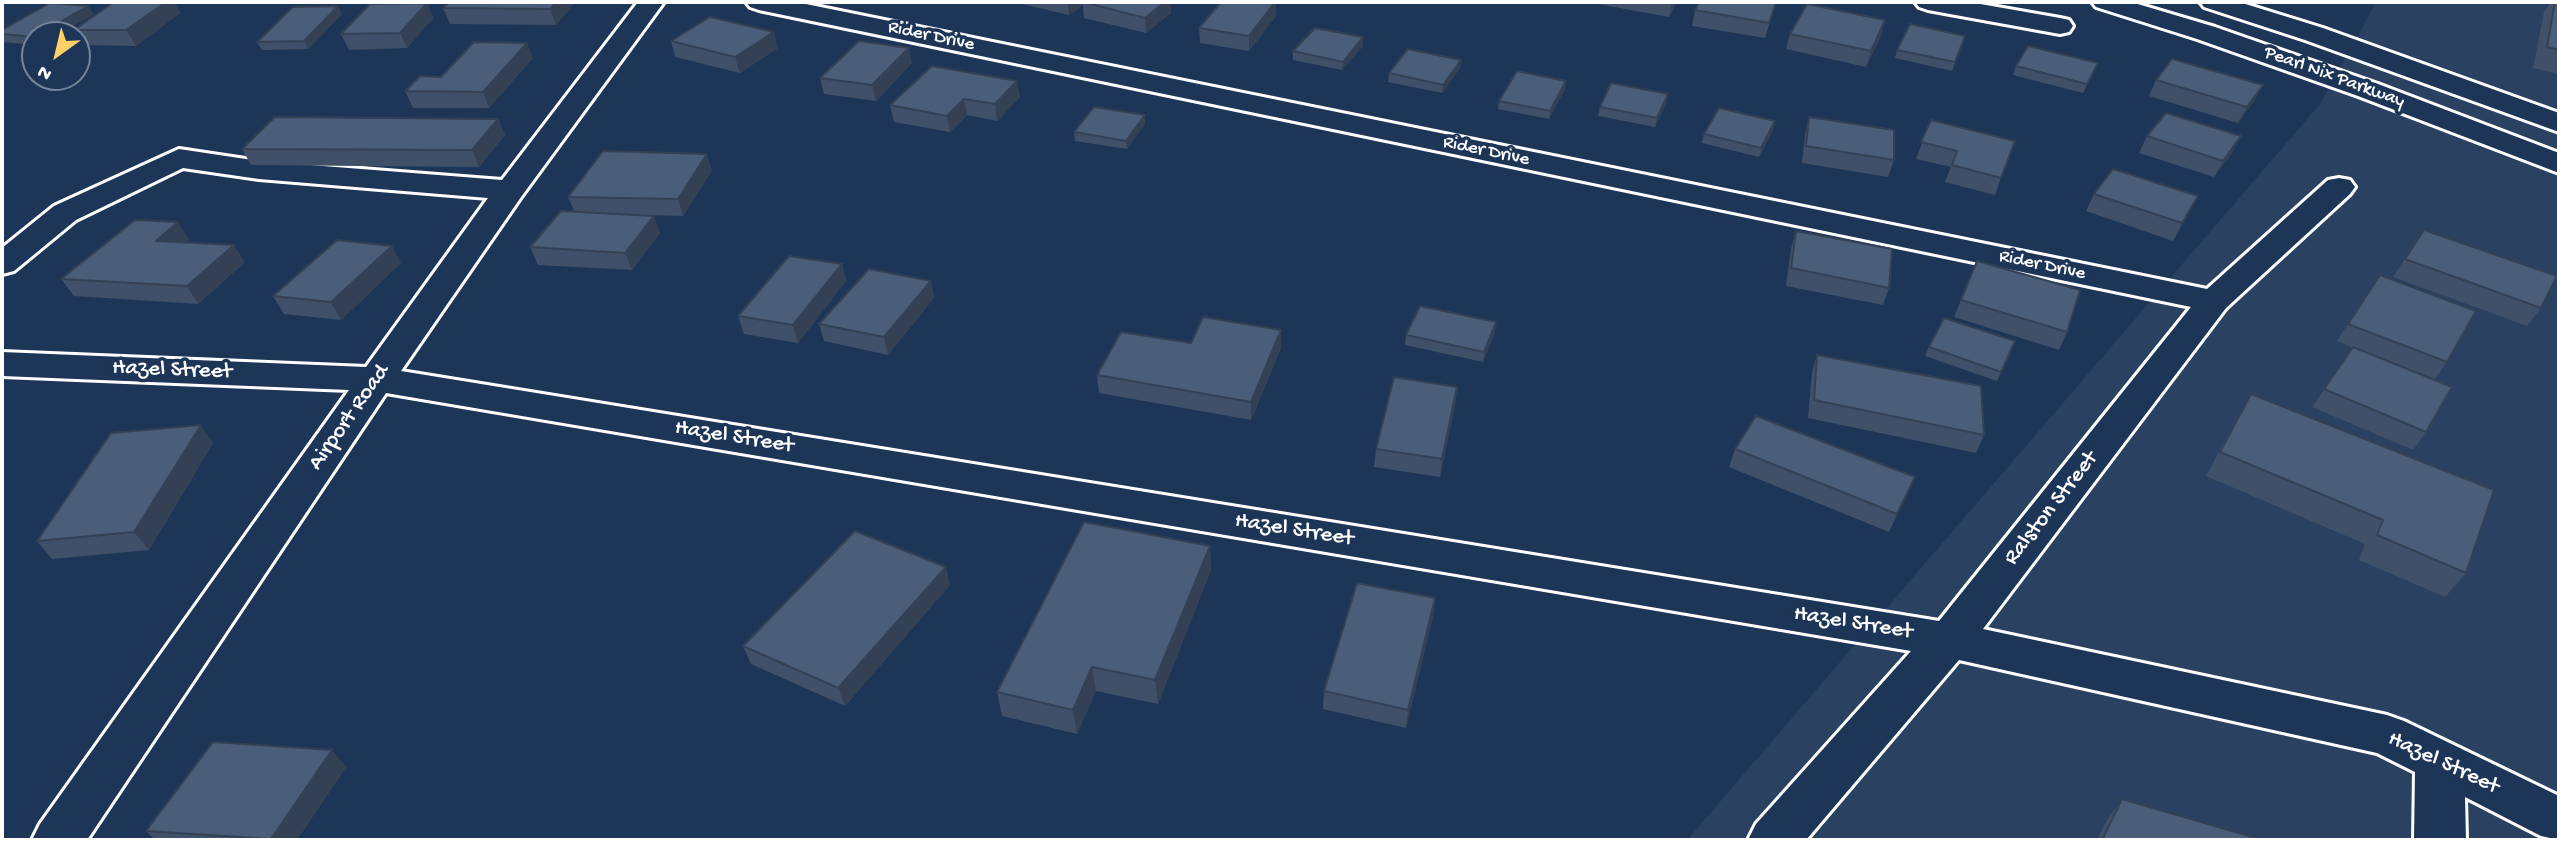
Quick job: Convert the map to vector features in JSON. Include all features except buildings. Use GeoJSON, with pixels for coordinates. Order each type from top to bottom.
{"type":"FeatureCollection","features":[{"type":"Feature","properties":{"kind":"street","name":"Airport Road"},"geometry":{"type":"LineString","coordinates":[[58,840],[376,379],[510,190],[651,2]]}},
{"type":"Feature","properties":{"kind":"street","name":"Rider Drive"},"geometry":{"type":"LineString","coordinates":[[759,2],[2214,301]]}},
{"type":"Feature","properties":{"kind":"street"},"geometry":{"type":"LineString","coordinates":[[1928,2],[2060,26]]}},
{"type":"Feature","properties":{"kind":"street","name":"Pearl Nix Parkway"},"geometry":{"type":"LineString","coordinates":[[2105,2],[2206,33],[2368,90],[2559,164]]}},
{"type":"Feature","properties":{"kind":"street","name":"Pearl Nix Parkway"},"geometry":{"type":"LineString","coordinates":[[2213,2],[2314,34],[2559,123]]}},
{"type":"Feature","properties":{"kind":"street"},"geometry":{"type":"LineString","coordinates":[[2,264],[65,213],[179,158],[259,170],[510,190]]}},
{"type":"Feature","properties":{"kind":"street","name":"Ralston Street"},"geometry":{"type":"LineString","coordinates":[[1774,840],[1949,640],[2214,301],[2339,187]]}},
{"type":"Feature","properties":{"kind":"street","name":"Hazel Street"},"geometry":{"type":"LineString","coordinates":[[2,364],[376,379],[1949,640],[2388,735],[2559,820]]}},
{"type":"Feature","properties":{"kind":"street"},"geometry":{"type":"LineString","coordinates":[[2440,761],[2441,840]]}},
{"type":"Feature","properties":{"kind":"shaded area"},"geometry":{"type":"Polygon","coordinates":[[[2376,2],[2559,2],[2559,840],[1687,840],[2320,104],[2376,2]]]}}]}
